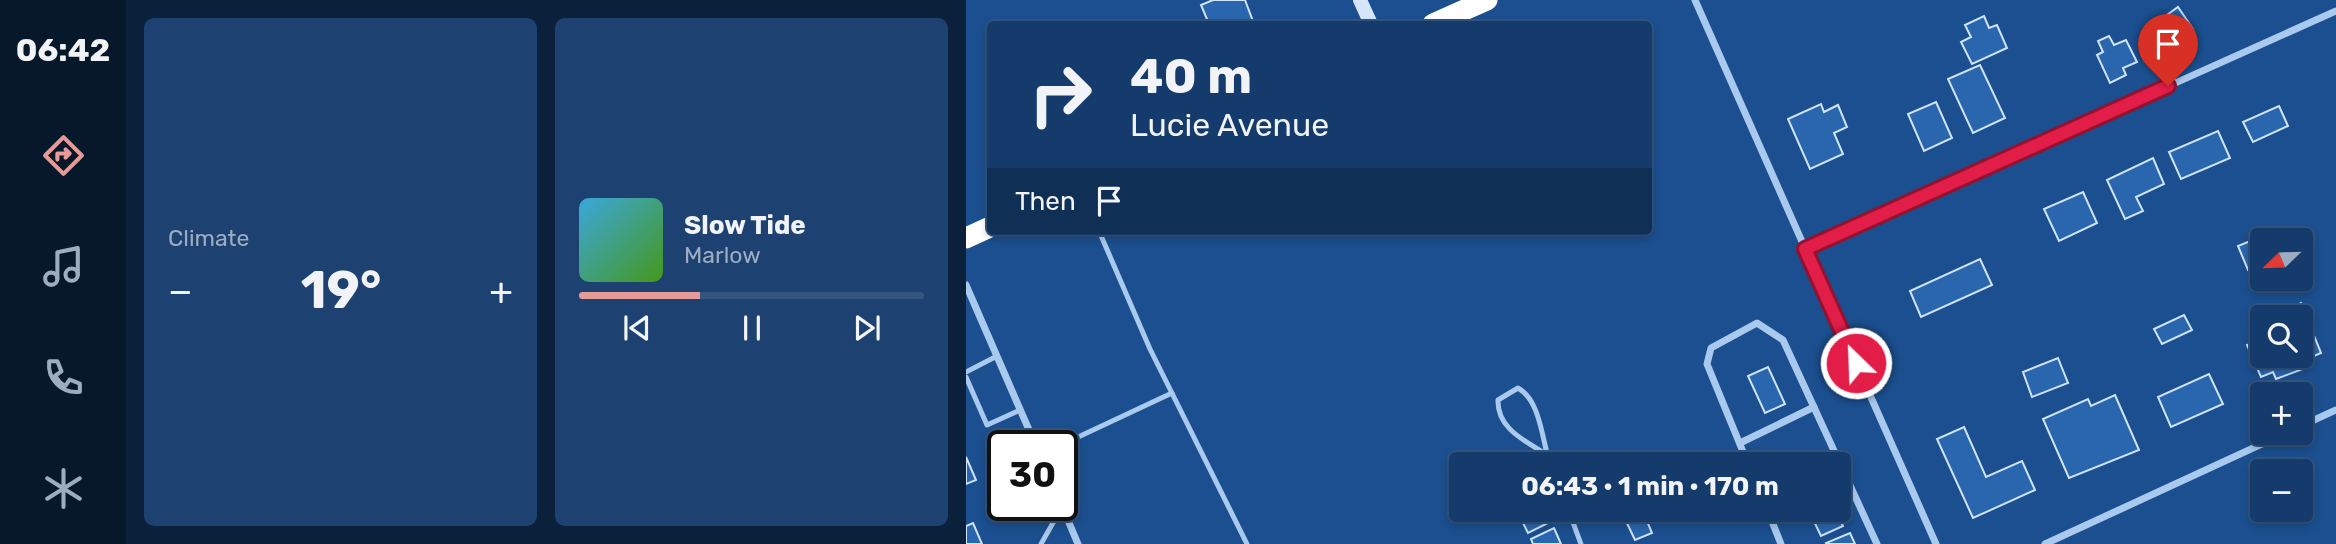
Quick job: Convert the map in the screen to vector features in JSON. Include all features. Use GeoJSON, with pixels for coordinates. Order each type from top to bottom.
{"type":"FeatureCollection","features":[{"type":"Feature","properties":{"kind":"highway"},"geometry":{"type":"LineString","coordinates":[[1440,21],[1487,0]]}},
{"type":"Feature","properties":{"kind":"highway"},"geometry":{"type":"LineString","coordinates":[[966,238],[987,228]]}},
{"type":"Feature","properties":{"kind":"street"},"geometry":{"type":"LineString","coordinates":[[1360,0],[1370,21]]}},
{"type":"Feature","properties":{"kind":"street"},"geometry":{"type":"LineString","coordinates":[[1695,0],[1936,544]]}},
{"type":"Feature","properties":{"kind":"street"},"geometry":{"type":"LineString","coordinates":[[1805,249],[2336,11]]}},
{"type":"Feature","properties":{"kind":"street"},"geometry":{"type":"LineString","coordinates":[[966,285],[1029,430]]}},
{"type":"Feature","properties":{"kind":"street"},"geometry":{"type":"LineString","coordinates":[[1743,452],[1707,364],[1711,348],[1757,323],[1783,340],[1877,544]]}},
{"type":"Feature","properties":{"kind":"street"},"geometry":{"type":"LineString","coordinates":[[1740,443],[1814,407]]}},
{"type":"Feature","properties":{"kind":"street"},"geometry":{"type":"LineString","coordinates":[[2313,421],[2336,410]]}},
{"type":"Feature","properties":{"kind":"street"},"geometry":{"type":"LineString","coordinates":[[2045,544],[2260,445]]}},
{"type":"Feature","properties":{"kind":"street"},"geometry":{"type":"LineString","coordinates":[[1068,521],[1078,544]]}},
{"type":"Feature","properties":{"kind":"street"},"geometry":{"type":"LineString","coordinates":[[1772,522],[1781,544]]}},
{"type":"Feature","properties":{"kind":"lane"},"geometry":{"type":"LineString","coordinates":[[1101,235],[1172,393],[1247,544]]}},
{"type":"Feature","properties":{"kind":"lane"},"geometry":{"type":"LineString","coordinates":[[966,372],[996,355]]}},
{"type":"Feature","properties":{"kind":"lane"},"geometry":{"type":"LineString","coordinates":[[966,377],[987,425],[1020,410]]}},
{"type":"Feature","properties":{"kind":"lane"},"geometry":{"type":"LineString","coordinates":[[1518,388],[1526,393],[1533,405],[1547,455],[1504,423],[1498,412],[1498,400],[1507,392],[1518,388]]}},
{"type":"Feature","properties":{"kind":"lane"},"geometry":{"type":"LineString","coordinates":[[1078,437],[1172,393]]}},
{"type":"Feature","properties":{"kind":"lane"},"geometry":{"type":"LineString","coordinates":[[1041,544],[1054,521]]}},
{"type":"Feature","properties":{"kind":"lane"},"geometry":{"type":"LineString","coordinates":[[1573,522],[1581,544]]}},
{"type":"Feature","properties":{"kind":"building"},"geometry":{"type":"Polygon","coordinates":[[[1213,0],[1245,0],[1253,21],[1208,21],[1201,5],[1213,0]]]}},
{"type":"Feature","properties":{"kind":"building"},"geometry":{"type":"Polygon","coordinates":[[[2178,7],[2193,29],[2164,50],[2149,28],[2178,7]]]}},
{"type":"Feature","properties":{"kind":"building"},"geometry":{"type":"Polygon","coordinates":[[[1984,16],[1989,28],[1997,25],[2007,48],[1972,64],[1961,42],[1971,37],[1965,25],[1984,16]]]}},
{"type":"Feature","properties":{"kind":"building"},"geometry":{"type":"Polygon","coordinates":[[[2109,36],[2114,45],[2126,40],[2137,62],[2123,68],[2126,75],[2110,83],[2097,55],[2103,52],[2098,41],[2109,36]]]}},
{"type":"Feature","properties":{"kind":"building"},"geometry":{"type":"Polygon","coordinates":[[[1980,65],[2005,118],[1973,133],[1948,79],[1980,65]]]}},
{"type":"Feature","properties":{"kind":"building"},"geometry":{"type":"Polygon","coordinates":[[[1936,102],[1952,138],[1924,151],[1908,114],[1936,102]]]}},
{"type":"Feature","properties":{"kind":"building"},"geometry":{"type":"Polygon","coordinates":[[[1821,104],[1824,112],[1838,105],[1847,127],[1834,133],[1843,154],[1810,169],[1788,119],[1821,104]]]}},
{"type":"Feature","properties":{"kind":"building"},"geometry":{"type":"Polygon","coordinates":[[[2279,106],[2288,126],[2253,142],[2243,122],[2279,106]]]}},
{"type":"Feature","properties":{"kind":"building"},"geometry":{"type":"Polygon","coordinates":[[[2218,131],[2230,158],[2181,179],[2169,152],[2218,131]]]}},
{"type":"Feature","properties":{"kind":"building"},"geometry":{"type":"Polygon","coordinates":[[[2153,158],[2164,184],[2136,197],[2143,211],[2125,219],[2107,180],[2153,158]]]}},
{"type":"Feature","properties":{"kind":"building"},"geometry":{"type":"Polygon","coordinates":[[[2083,192],[2097,223],[2059,241],[2044,209],[2083,192]]]}},
{"type":"Feature","properties":{"kind":"building"},"geometry":{"type":"Polygon","coordinates":[[[2250,241],[2248,270],[2238,246],[2250,241]]]}},
{"type":"Feature","properties":{"kind":"building"},"geometry":{"type":"Polygon","coordinates":[[[1980,259],[1992,285],[1921,317],[1910,291],[1980,259]]]}},
{"type":"Feature","properties":{"kind":"building"},"geometry":{"type":"Polygon","coordinates":[[[2184,315],[2192,330],[2162,344],[2154,329],[2184,315]]]}},
{"type":"Feature","properties":{"kind":"building"},"geometry":{"type":"Polygon","coordinates":[[[2313,333],[2321,353],[2313,356],[2313,333]]]}},
{"type":"Feature","properties":{"kind":"building"},"geometry":{"type":"Polygon","coordinates":[[[2058,358],[2068,383],[2032,397],[2023,372],[2058,358]]]}},
{"type":"Feature","properties":{"kind":"building"},"geometry":{"type":"Polygon","coordinates":[[[1768,367],[1785,404],[1765,413],[1748,376],[1768,367]]]}},
{"type":"Feature","properties":{"kind":"building"},"geometry":{"type":"Polygon","coordinates":[[[2257,368],[2303,369],[2276,379],[2273,372],[2261,377],[2257,368]]]}},
{"type":"Feature","properties":{"kind":"building"},"geometry":{"type":"Polygon","coordinates":[[[2209,374],[2223,404],[2171,427],[2158,397],[2209,374]]]}},
{"type":"Feature","properties":{"kind":"building"},"geometry":{"type":"Polygon","coordinates":[[[2115,395],[2139,450],[2069,478],[2043,419],[2088,399],[2091,406],[2115,395]]]}},
{"type":"Feature","properties":{"kind":"building"},"geometry":{"type":"Polygon","coordinates":[[[1964,427],[1986,477],[2022,461],[2035,490],[1973,518],[1937,439],[1964,427]]]}},
{"type":"Feature","properties":{"kind":"building"},"geometry":{"type":"Polygon","coordinates":[[[966,457],[976,480],[966,484],[966,457]]]}},
{"type":"Feature","properties":{"kind":"building"},"geometry":{"type":"Polygon","coordinates":[[[1522,522],[1550,522],[1528,533],[1522,522]]]}},
{"type":"Feature","properties":{"kind":"building"},"geometry":{"type":"Polygon","coordinates":[[[1626,522],[1647,522],[1652,533],[1635,540],[1626,522]]]}},
{"type":"Feature","properties":{"kind":"building"},"geometry":{"type":"Polygon","coordinates":[[[1814,522],[1841,522],[1843,526],[1821,536],[1814,522]]]}},
{"type":"Feature","properties":{"kind":"building"},"geometry":{"type":"Polygon","coordinates":[[[973,523],[982,544],[966,544],[966,526],[973,523]]]}},
{"type":"Feature","properties":{"kind":"building"},"geometry":{"type":"Polygon","coordinates":[[[1554,528],[1561,544],[1533,544],[1531,539],[1554,528]]]}},
{"type":"Feature","properties":{"kind":"building"},"geometry":{"type":"Polygon","coordinates":[[[1850,533],[1855,544],[1826,543],[1850,533]]]}},
{"type":"Feature","properties":{"kind":"route"},"geometry":{"type":"LineString","coordinates":[[1856,363],[1805,249],[2168,86]]}}]}
